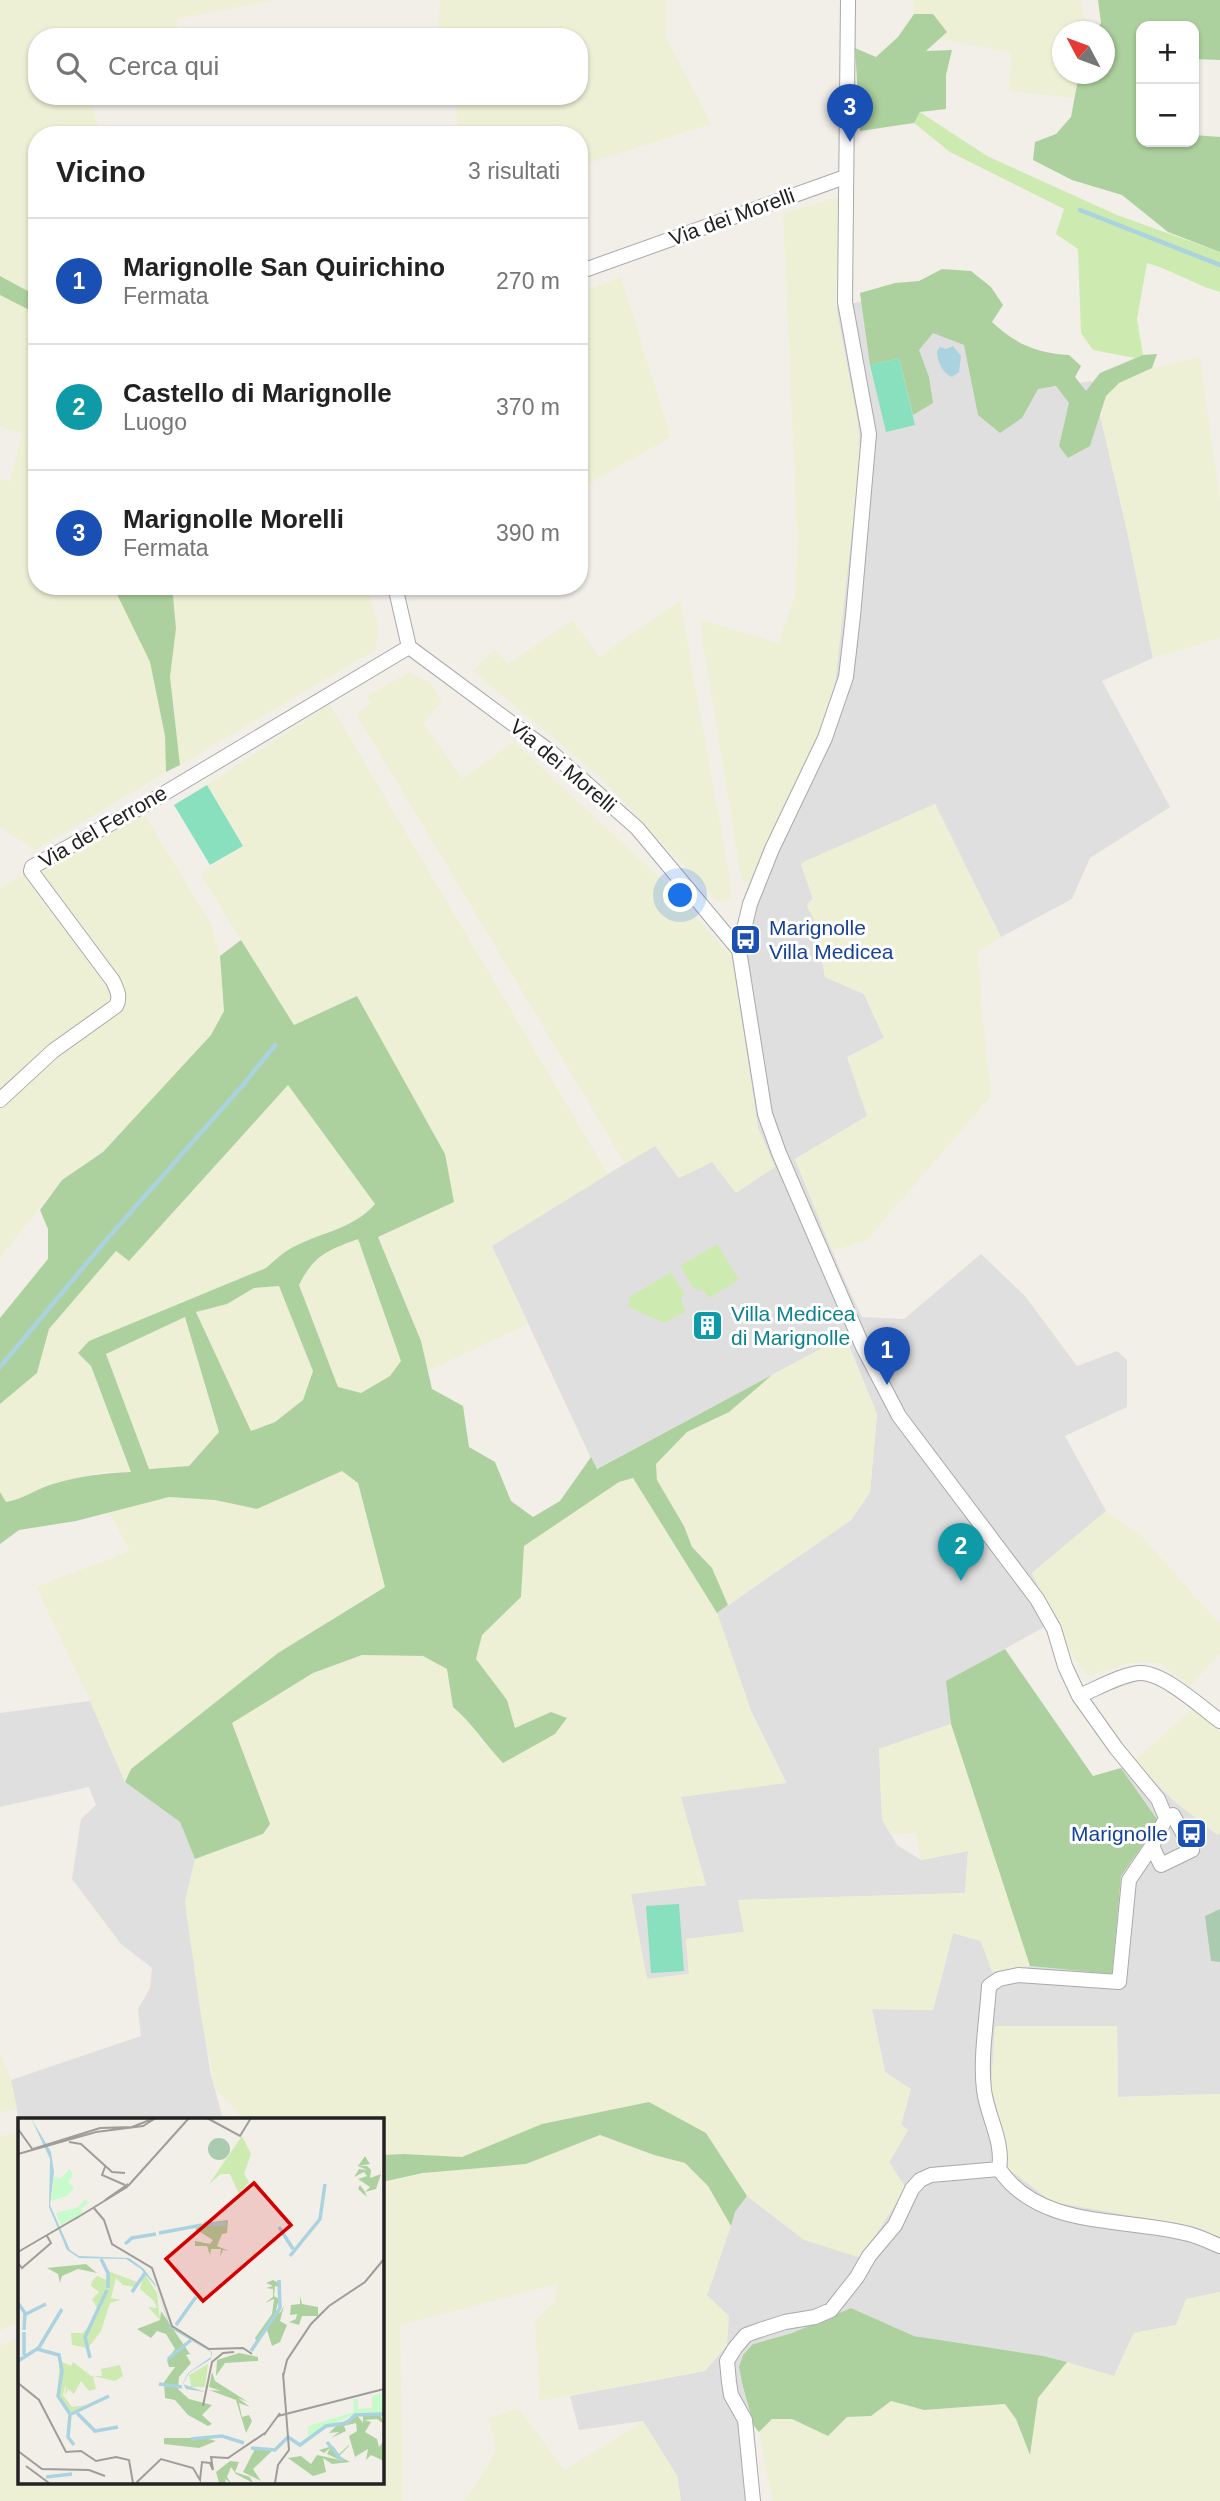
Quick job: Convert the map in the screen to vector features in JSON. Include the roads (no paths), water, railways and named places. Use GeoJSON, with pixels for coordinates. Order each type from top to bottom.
{"type":"FeatureCollection","features":[{"type":"Feature","properties":{"kind":"street"},"geometry":{"type":"LineString","coordinates":[[848,0],[845,302],[869,434],[846,677],[825,738],[775,842],[755,893],[739,950],[765,1114],[779,1153],[863,1347],[899,1416],[1037,1599],[1054,1629],[1065,1666],[1079,1696],[1158,1800],[1166,1818]]}},
{"type":"Feature","properties":{"kind":"street","name":"Via dei Morelli"},"geometry":{"type":"LineString","coordinates":[[588,269],[845,177]]}},
{"type":"Feature","properties":{"kind":"street"},"geometry":{"type":"LineString","coordinates":[[397,595],[410,646]]}},
{"type":"Feature","properties":{"kind":"street","name":"Via dei Morelli"},"geometry":{"type":"LineString","coordinates":[[410,646],[552,753],[637,828],[739,950]]}},
{"type":"Feature","properties":{"kind":"street","name":"Via del Ferrone"},"geometry":{"type":"LineString","coordinates":[[0,1100],[53,1051],[116,1006],[119,1001],[113,981],[32,871],[32,867],[148,803],[410,646]]}},
{"type":"Feature","properties":{"kind":"street"},"geometry":{"type":"LineString","coordinates":[[1079,1696],[1133,1674],[1143,1673],[1171,1685],[1220,1721]]}},
{"type":"Feature","properties":{"kind":"street"},"geometry":{"type":"LineString","coordinates":[[1152,1846],[1161,1865],[1192,1850],[1173,1815],[1166,1818],[1152,1846],[1129,1881],[1119,1982],[1018,1975],[999,1979],[989,1986],[984,2091],[1002,2155],[999,2169],[1009,2184],[1026,2197],[1070,2216],[1190,2234],[1220,2246]]}},
{"type":"Feature","properties":{"kind":"street"},"geometry":{"type":"LineString","coordinates":[[753,2501],[745,2420],[732,2395],[729,2382],[727,2361],[735,2348],[746,2336],[753,2333],[785,2322],[815,2317],[831,2310],[858,2277],[869,2256],[895,2225],[912,2189],[920,2180],[931,2175],[999,2169]]}},
{"type":"Feature","properties":{"kind":"water"},"geometry":{"type":"Polygon","coordinates":[[[953,346],[961,356],[959,372],[952,377],[945,373],[937,351],[940,347],[946,349],[953,346]]]}},
{"type":"Feature","properties":{"kind":"waterway"},"geometry":{"type":"LineString","coordinates":[[1080,210],[1220,265]]}},
{"type":"Feature","properties":{"kind":"waterway"},"geometry":{"type":"LineString","coordinates":[[0,1367],[275,1045]]}},
{"type":"Feature","properties":{"kind":"place","name":"Marignolle Morelli"},"geometry":{"type":"Point","coordinates":[850,142]}},
{"type":"Feature","properties":{"kind":"place","name":"Marignolle Villa Medicea"},"geometry":{"type":"Point","coordinates":[746,940]}},
{"type":"Feature","properties":{"kind":"place","name":"Villa Medicea di Marignolle"},"geometry":{"type":"Point","coordinates":[708,1326]}},
{"type":"Feature","properties":{"kind":"place","name":"Marignolle San Quirichino"},"geometry":{"type":"Point","coordinates":[887,1385]}},
{"type":"Feature","properties":{"kind":"place","name":"Castello di Marignolle"},"geometry":{"type":"Point","coordinates":[961,1581]}},
{"type":"Feature","properties":{"kind":"place","name":"Marignolle"},"geometry":{"type":"Point","coordinates":[1191,1834]}}]}
